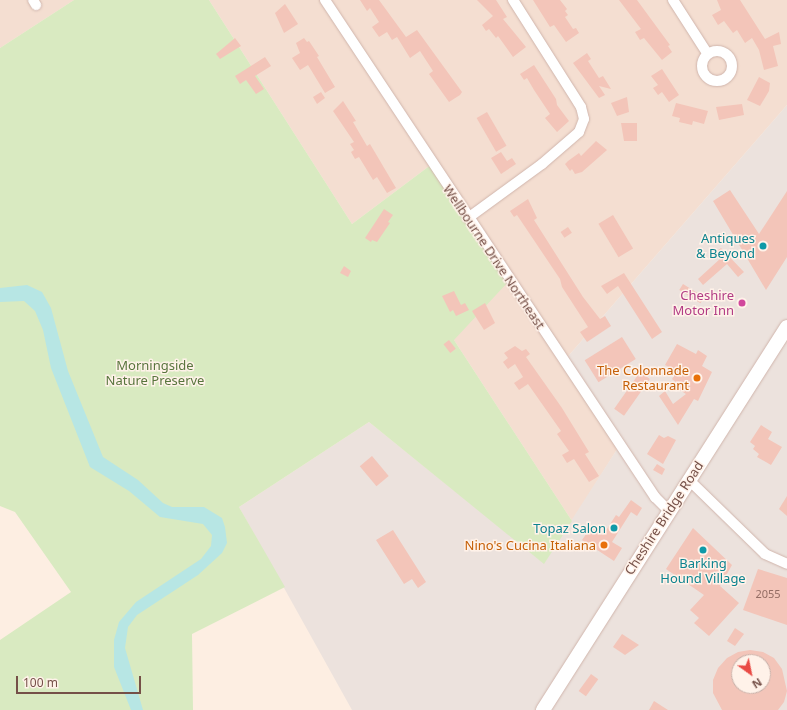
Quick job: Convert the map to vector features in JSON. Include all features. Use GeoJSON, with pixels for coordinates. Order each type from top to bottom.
{"type":"FeatureCollection","features":[{"type":"Feature","properties":{"kind":"main road","name":"Cheshire Bridge Road"},"geometry":{"type":"LineString","coordinates":[[543,710],[668,510],[787,327]]}},
{"type":"Feature","properties":{"kind":"street","name":"Wellbourne Drive Northeast"},"geometry":{"type":"LineString","coordinates":[[325,0],[468,218],[655,497],[668,510]]}},
{"type":"Feature","properties":{"kind":"street"},"geometry":{"type":"LineString","coordinates":[[468,218],[542,164],[579,132],[584,119],[581,107],[513,0]]}},
{"type":"Feature","properties":{"kind":"street"},"geometry":{"type":"LineString","coordinates":[[673,0],[707,53]]}},
{"type":"Feature","properties":{"kind":"street"},"geometry":{"type":"LineString","coordinates":[[688,479],[765,554],[787,564]]}},
{"type":"Feature","properties":{"kind":"shaded area"},"geometry":{"type":"Polygon","coordinates":[[[0,0],[74,0],[0,48],[0,0]]]}},
{"type":"Feature","properties":{"kind":"shaded area"},"geometry":{"type":"Polygon","coordinates":[[[209,0],[787,0],[787,105],[564,361],[621,443],[572,521],[454,340],[432,164],[352,224],[209,0]]]}},
{"type":"Feature","properties":{"kind":"shaded area"},"geometry":{"type":"Polygon","coordinates":[[[787,105],[787,710],[352,710],[239,507],[369,422],[544,563],[621,443],[564,361],[787,105]]]}},
{"type":"Feature","properties":{"kind":"green space","name":"Morningside Nature Preserve"},"geometry":{"type":"Polygon","coordinates":[[[74,0],[209,0],[352,224],[432,164],[509,281],[454,340],[572,521],[544,564],[369,422],[239,507],[285,587],[192,634],[193,710],[0,710],[0,640],[71,592],[15,512],[0,506],[0,48],[74,0]]]}},
{"type":"Feature","properties":{"kind":"water"},"geometry":{"type":"Polygon","coordinates":[[[27,285],[42,292],[51,308],[68,371],[103,457],[138,480],[163,503],[172,507],[204,507],[222,518],[225,527],[227,543],[222,553],[198,575],[137,615],[128,627],[125,648],[143,710],[131,710],[114,667],[114,640],[119,622],[136,602],[201,559],[211,546],[212,535],[203,524],[160,517],[129,491],[90,467],[51,368],[43,330],[35,311],[24,301],[0,302],[0,288],[27,285]]]}},
{"type":"Feature","properties":{"kind":"building"},"geometry":{"type":"Polygon","coordinates":[[[360,0],[379,0],[406,37],[417,30],[462,92],[460,95],[449,102],[429,74],[433,71],[420,51],[410,58],[397,37],[392,40],[387,32],[379,37],[372,27],[379,22],[370,8],[367,11],[360,0]]]}},
{"type":"Feature","properties":{"kind":"building"},"geometry":{"type":"Polygon","coordinates":[[[477,0],[496,0],[507,17],[503,19],[526,47],[513,57],[498,36],[496,38],[489,29],[486,31],[482,25],[493,16],[477,0]]]}},
{"type":"Feature","properties":{"kind":"building"},"geometry":{"type":"Polygon","coordinates":[[[533,0],[560,0],[567,9],[565,11],[568,15],[565,17],[573,29],[576,28],[579,33],[566,42],[554,25],[550,27],[533,0]]]}},
{"type":"Feature","properties":{"kind":"building"},"geometry":{"type":"Polygon","coordinates":[[[619,0],[637,0],[670,45],[668,46],[672,52],[662,60],[644,38],[640,40],[635,32],[641,29],[619,0]]]}},
{"type":"Feature","properties":{"kind":"building"},"geometry":{"type":"Polygon","coordinates":[[[717,0],[740,0],[765,39],[779,32],[781,44],[773,46],[778,66],[764,70],[759,50],[752,38],[745,43],[737,30],[733,33],[724,21],[718,25],[712,15],[721,10],[717,0]]]}},
{"type":"Feature","properties":{"kind":"building"},"geometry":{"type":"Polygon","coordinates":[[[285,4],[298,24],[284,33],[275,13],[285,4]]]}},
{"type":"Feature","properties":{"kind":"building"},"geometry":{"type":"Polygon","coordinates":[[[235,38],[241,46],[220,59],[216,54],[235,38]]]}},
{"type":"Feature","properties":{"kind":"building"},"geometry":{"type":"Polygon","coordinates":[[[304,38],[307,42],[309,41],[319,56],[317,57],[335,87],[325,93],[308,65],[300,70],[292,58],[300,53],[296,43],[304,38]]]}},
{"type":"Feature","properties":{"kind":"building"},"geometry":{"type":"Polygon","coordinates":[[[587,53],[591,59],[588,61],[599,78],[603,76],[611,89],[599,86],[605,95],[599,98],[573,63],[587,53]]]}},
{"type":"Feature","properties":{"kind":"building"},"geometry":{"type":"Polygon","coordinates":[[[265,57],[271,66],[255,76],[264,89],[256,94],[246,80],[240,84],[235,76],[265,57]]]}},
{"type":"Feature","properties":{"kind":"building"},"geometry":{"type":"Polygon","coordinates":[[[534,65],[556,99],[557,105],[569,121],[557,132],[545,118],[550,114],[527,78],[524,80],[520,74],[534,65]]]}},
{"type":"Feature","properties":{"kind":"building"},"geometry":{"type":"Polygon","coordinates":[[[662,69],[679,95],[669,102],[662,92],[658,95],[653,88],[658,85],[651,76],[662,69]]]}},
{"type":"Feature","properties":{"kind":"building"},"geometry":{"type":"Polygon","coordinates":[[[759,77],[770,83],[769,91],[760,106],[747,100],[759,77]]]}},
{"type":"Feature","properties":{"kind":"building"},"geometry":{"type":"Polygon","coordinates":[[[321,92],[325,98],[317,104],[313,97],[321,92]]]}},
{"type":"Feature","properties":{"kind":"building"},"geometry":{"type":"Polygon","coordinates":[[[627,97],[629,112],[617,116],[611,103],[627,97]]]}},
{"type":"Feature","properties":{"kind":"building"},"geometry":{"type":"Polygon","coordinates":[[[343,101],[356,121],[353,122],[367,146],[370,144],[396,188],[387,193],[377,177],[373,180],[359,157],[355,159],[351,152],[354,150],[350,144],[354,142],[333,111],[343,101]]]}},
{"type":"Feature","properties":{"kind":"building"},"geometry":{"type":"Polygon","coordinates":[[[676,103],[708,111],[704,124],[693,121],[692,125],[679,122],[680,118],[672,116],[676,103]]]}},
{"type":"Feature","properties":{"kind":"building"},"geometry":{"type":"Polygon","coordinates":[[[742,104],[744,115],[719,120],[716,107],[742,104]]]}},
{"type":"Feature","properties":{"kind":"building"},"geometry":{"type":"Polygon","coordinates":[[[487,112],[506,146],[496,152],[477,118],[487,112]]]}},
{"type":"Feature","properties":{"kind":"building"},"geometry":{"type":"Polygon","coordinates":[[[621,123],[637,123],[637,141],[624,141],[621,123]]]}},
{"type":"Feature","properties":{"kind":"building"},"geometry":{"type":"Polygon","coordinates":[[[596,141],[607,150],[582,172],[575,174],[572,169],[570,171],[565,164],[579,153],[581,156],[596,141]]]}},
{"type":"Feature","properties":{"kind":"building"},"geometry":{"type":"Polygon","coordinates":[[[501,152],[507,161],[512,158],[516,164],[501,174],[491,158],[501,152]]]}},
{"type":"Feature","properties":{"kind":"building","name":"Antiques & Beyond"},"geometry":{"type":"Polygon","coordinates":[[[730,190],[759,234],[787,191],[787,257],[766,290],[713,201],[730,190]]]}},
{"type":"Feature","properties":{"kind":"building"},"geometry":{"type":"Polygon","coordinates":[[[528,199],[537,218],[534,220],[583,297],[600,319],[605,316],[611,326],[587,342],[580,332],[588,327],[562,287],[560,279],[517,215],[514,217],[510,211],[528,199]]]}},
{"type":"Feature","properties":{"kind":"building"},"geometry":{"type":"Polygon","coordinates":[[[384,209],[393,215],[388,222],[390,223],[377,242],[372,240],[371,242],[365,238],[384,209]]]}},
{"type":"Feature","properties":{"kind":"building"},"geometry":{"type":"Polygon","coordinates":[[[613,215],[633,248],[619,257],[598,224],[613,215]]]}},
{"type":"Feature","properties":{"kind":"building"},"geometry":{"type":"Polygon","coordinates":[[[568,227],[572,233],[564,238],[561,232],[568,227]]]}},
{"type":"Feature","properties":{"kind":"building"},"geometry":{"type":"Polygon","coordinates":[[[721,248],[744,272],[738,277],[727,264],[703,285],[698,279],[721,258],[716,252],[721,248]]]}},
{"type":"Feature","properties":{"kind":"building"},"geometry":{"type":"Polygon","coordinates":[[[344,266],[351,271],[348,277],[340,273],[344,266]]]}},
{"type":"Feature","properties":{"kind":"building"},"geometry":{"type":"Polygon","coordinates":[[[624,273],[662,332],[652,339],[618,286],[607,294],[601,286],[624,273]]]}},
{"type":"Feature","properties":{"kind":"building"},"geometry":{"type":"Polygon","coordinates":[[[683,284],[704,297],[700,303],[679,290],[683,284]]]}},
{"type":"Feature","properties":{"kind":"building"},"geometry":{"type":"Polygon","coordinates":[[[454,291],[461,305],[465,303],[469,310],[456,316],[453,310],[450,312],[442,296],[454,291]]]}},
{"type":"Feature","properties":{"kind":"building"},"geometry":{"type":"Polygon","coordinates":[[[485,303],[495,323],[484,330],[472,311],[485,303]]]}},
{"type":"Feature","properties":{"kind":"building"},"geometry":{"type":"Polygon","coordinates":[[[622,337],[636,359],[598,382],[585,360],[622,337]]]}},
{"type":"Feature","properties":{"kind":"building"},"geometry":{"type":"Polygon","coordinates":[[[449,340],[456,349],[450,353],[443,344],[449,340]]]}},
{"type":"Feature","properties":{"kind":"building"},"geometry":{"type":"Polygon","coordinates":[[[677,344],[696,354],[698,350],[707,356],[702,366],[712,372],[698,401],[694,399],[678,425],[659,396],[665,391],[673,404],[686,394],[675,387],[677,383],[672,379],[674,376],[669,373],[669,367],[665,365],[677,344]]]}},
{"type":"Feature","properties":{"kind":"building"},"geometry":{"type":"Polygon","coordinates":[[[515,346],[522,351],[526,349],[530,354],[526,357],[562,408],[589,452],[585,454],[599,476],[589,482],[574,459],[567,463],[562,455],[569,451],[557,434],[561,431],[528,384],[519,390],[514,383],[523,377],[515,364],[508,369],[503,362],[508,358],[504,353],[515,346]]]}},
{"type":"Feature","properties":{"kind":"building"},"geometry":{"type":"Polygon","coordinates":[[[640,372],[650,379],[624,416],[614,409],[640,372]]]}},
{"type":"Feature","properties":{"kind":"building"},"geometry":{"type":"Polygon","coordinates":[[[761,425],[772,432],[768,439],[782,447],[771,465],[757,457],[759,454],[753,449],[755,446],[750,442],[761,425]]]}},
{"type":"Feature","properties":{"kind":"building"},"geometry":{"type":"Polygon","coordinates":[[[659,435],[664,438],[668,436],[676,440],[663,464],[647,454],[659,435]]]}},
{"type":"Feature","properties":{"kind":"building"},"geometry":{"type":"Polygon","coordinates":[[[372,456],[389,476],[376,486],[360,466],[372,456]]]}},
{"type":"Feature","properties":{"kind":"building"},"geometry":{"type":"Polygon","coordinates":[[[657,464],[665,469],[662,475],[653,470],[657,464]]]}},
{"type":"Feature","properties":{"kind":"building"},"geometry":{"type":"Polygon","coordinates":[[[787,496],[787,516],[779,509],[787,496]]]}},
{"type":"Feature","properties":{"kind":"building"},"geometry":{"type":"Polygon","coordinates":[[[631,500],[642,508],[637,516],[631,512],[612,542],[622,548],[614,561],[582,540],[591,527],[603,535],[616,515],[619,517],[631,500]]]}},
{"type":"Feature","properties":{"kind":"building"},"geometry":{"type":"Polygon","coordinates":[[[693,528],[732,565],[720,586],[739,603],[709,636],[694,623],[699,618],[690,610],[704,595],[666,569],[693,528]]]}},
{"type":"Feature","properties":{"kind":"building"},"geometry":{"type":"Polygon","coordinates":[[[393,530],[426,582],[418,588],[412,579],[404,584],[376,540],[393,530]]]}},
{"type":"Feature","properties":{"kind":"building"},"geometry":{"type":"Polygon","coordinates":[[[758,569],[787,578],[787,625],[743,610],[758,569]]]}},
{"type":"Feature","properties":{"kind":"building"},"geometry":{"type":"Polygon","coordinates":[[[735,628],[744,634],[735,646],[727,641],[735,628]]]}},
{"type":"Feature","properties":{"kind":"building"},"geometry":{"type":"Polygon","coordinates":[[[622,634],[639,645],[625,655],[613,647],[622,634]]]}},
{"type":"Feature","properties":{"kind":"building"},"geometry":{"type":"Polygon","coordinates":[[[750,650],[767,654],[734,654],[750,650]]]}},
{"type":"Feature","properties":{"kind":"building"},"geometry":{"type":"Polygon","coordinates":[[[731,656],[731,694],[771,694],[771,656],[774,658],[782,669],[787,691],[784,702],[778,710],[722,710],[713,693],[713,680],[718,668],[731,656]]]}},
{"type":"Feature","properties":{"kind":"building"},"geometry":{"type":"Polygon","coordinates":[[[591,674],[598,679],[586,696],[579,691],[591,674]]]}},
{"type":"Feature","properties":{"kind":"building"},"geometry":{"type":"Polygon","coordinates":[[[654,701],[668,710],[649,710],[654,701]]]}},
{"type":"Feature","properties":{"kind":"place","name":"Antiques & Beyond"},"geometry":{"type":"Point","coordinates":[763,246]}},
{"type":"Feature","properties":{"kind":"place","name":"Cheshire Motor Inn"},"geometry":{"type":"Point","coordinates":[742,303]}},
{"type":"Feature","properties":{"kind":"place","name":"The Colonnade Restaurant"},"geometry":{"type":"Point","coordinates":[697,378]}},
{"type":"Feature","properties":{"kind":"place","name":"Topaz Salon"},"geometry":{"type":"Point","coordinates":[614,528]}},
{"type":"Feature","properties":{"kind":"place","name":"Nino's Cucina Italiana"},"geometry":{"type":"Point","coordinates":[604,545]}},
{"type":"Feature","properties":{"kind":"place","name":"Barking Hound Village"},"geometry":{"type":"Point","coordinates":[703,550]}}]}
